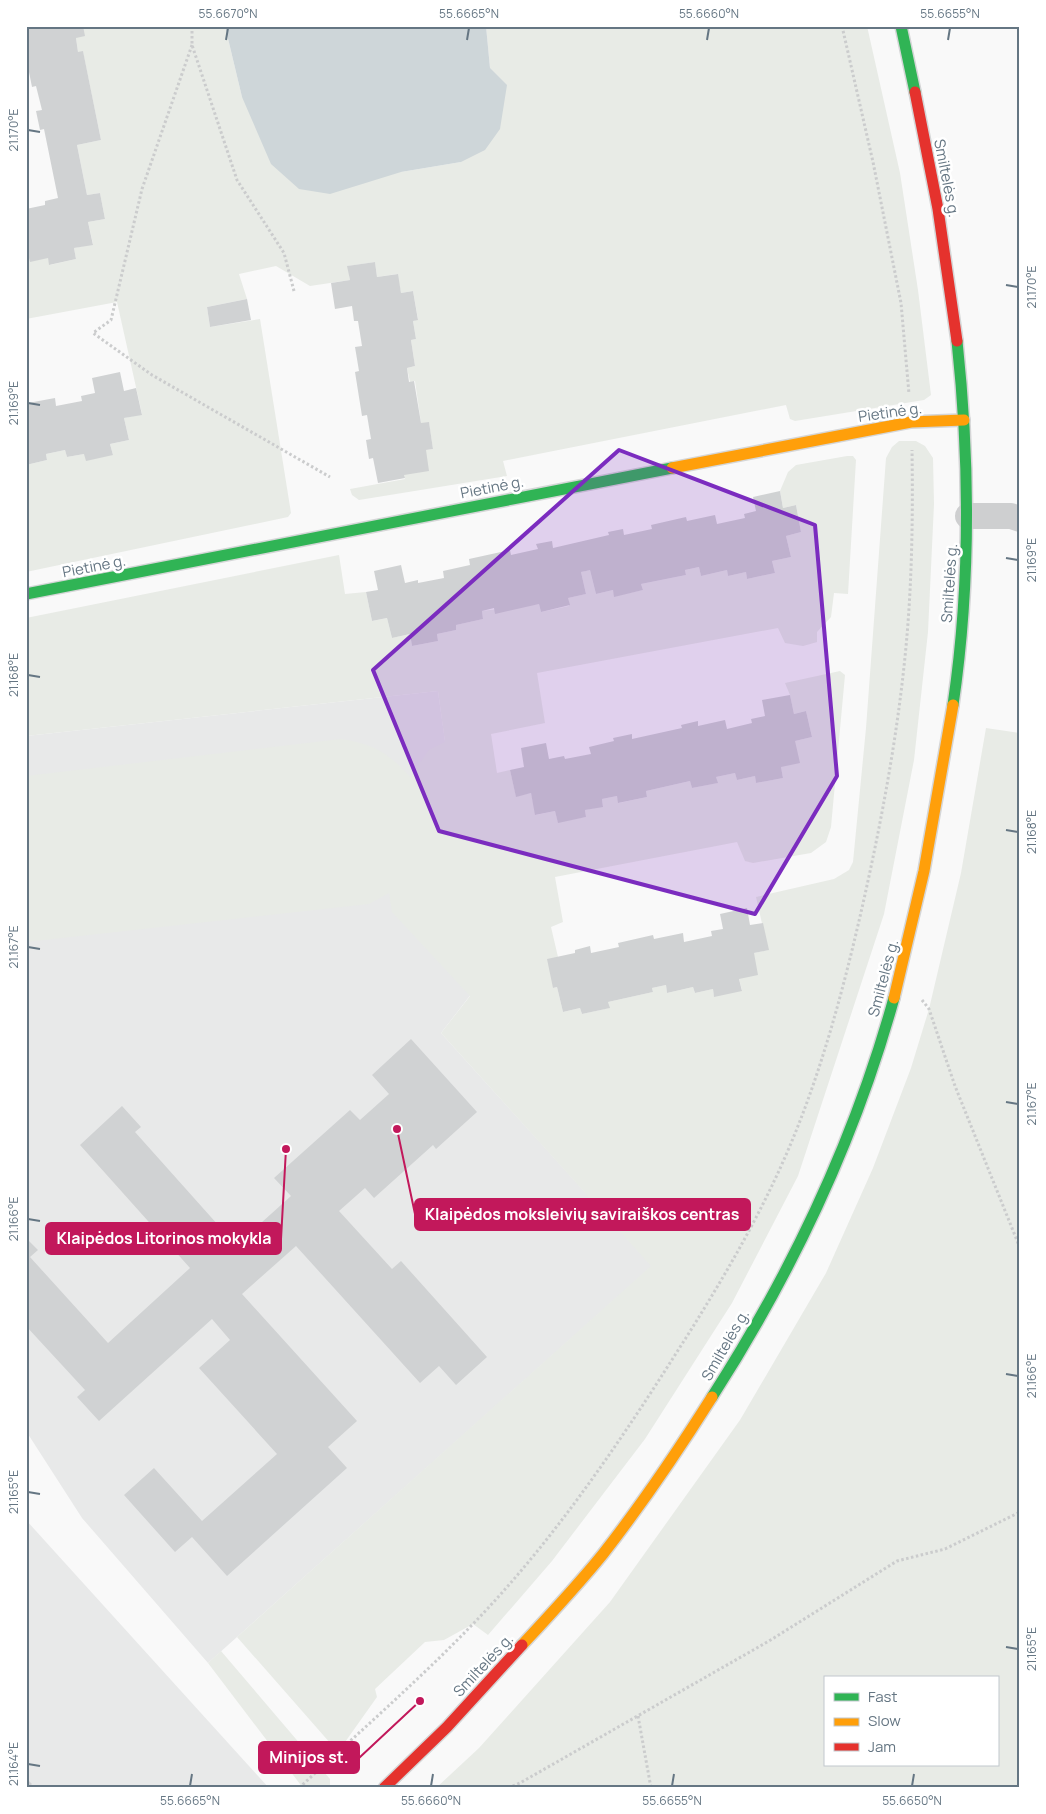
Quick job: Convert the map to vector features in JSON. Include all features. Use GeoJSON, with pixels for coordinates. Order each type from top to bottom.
{"type":"FeatureCollection","features":[{"type":"Feature","properties":{"kind":"street","name":"Smiltelės g."},"geometry":{"type":"LineString","coordinates":[[384,1788],[479,1692],[555,1610],[614,1539],[679,1448],[734,1362],[788,1265],[837,1165],[875,1062],[902,970],[926,860],[956,680],[966,582],[968,516],[964,420],[956,328],[942,229],[901,26]]}},
{"type":"Feature","properties":{"kind":"street","name":"Pietinė g."},"geometry":{"type":"LineString","coordinates":[[26,594],[332,533],[911,422],[964,420]]}},
{"type":"Feature","properties":{"kind":"street"},"geometry":{"type":"LineString","coordinates":[[968,516],[1011,516],[1020,519]]}},
{"type":"Feature","properties":{"kind":"path"},"geometry":{"type":"LineString","coordinates":[[192,26],[192,45],[237,180],[284,253],[294,291]]}},
{"type":"Feature","properties":{"kind":"path"},"geometry":{"type":"LineString","coordinates":[[299,1788],[474,1624],[539,1548],[607,1460],[700,1317],[759,1212],[789,1148],[816,1076],[846,976],[887,789],[905,656],[912,503],[911,422],[901,303],[873,162],[842,26]]}},
{"type":"Feature","properties":{"kind":"path"},"geometry":{"type":"LineString","coordinates":[[192,45],[142,189],[112,320],[93,333],[152,375],[330,477]]}},
{"type":"Feature","properties":{"kind":"path"},"geometry":{"type":"LineString","coordinates":[[902,970],[929,1009],[954,1086],[1020,1248]]}},
{"type":"Feature","properties":{"kind":"path"},"geometry":{"type":"LineString","coordinates":[[508,1788],[520,1783],[769,1641],[897,1561],[945,1549],[1020,1512]]}},
{"type":"Feature","properties":{"kind":"path"},"geometry":{"type":"LineString","coordinates":[[638,1716],[651,1788]]}},
{"type":"Feature","properties":{"kind":"highlighted area"},"geometry":{"type":"Polygon","coordinates":[[[619,450],[815,525],[837,776],[755,914],[439,831],[373,670],[619,450]]]}},
{"type":"Feature","properties":{"kind":"shaded area"},"geometry":{"type":"Polygon","coordinates":[[[83,26],[225,26],[242,97],[401,172],[461,162],[490,68],[486,26],[867,26],[900,173],[918,290],[931,395],[924,400],[795,421],[790,419],[786,405],[503,461],[507,476],[359,500],[352,495],[350,489],[405,479],[404,475],[426,450],[433,449],[429,423],[421,423],[415,381],[410,382],[407,368],[415,366],[411,340],[416,339],[413,321],[418,319],[413,291],[401,293],[397,274],[377,277],[375,262],[348,266],[350,280],[310,286],[276,266],[239,274],[247,299],[207,307],[210,327],[260,319],[291,513],[288,517],[26,572],[26,465],[47,460],[46,454],[65,450],[67,457],[84,454],[113,455],[110,444],[129,440],[124,418],[142,414],[117,302],[26,319],[26,255],[48,258],[50,265],[76,259],[74,248],[93,244],[88,222],[105,219],[100,193],[87,195],[77,145],[101,140],[83,52],[78,52],[76,38],[83,26]]]}},
{"type":"Feature","properties":{"kind":"shaded area"},"geometry":{"type":"Polygon","coordinates":[[[225,26],[486,26],[490,68],[507,85],[500,129],[485,150],[461,162],[401,172],[330,194],[299,189],[271,164],[242,97],[225,26]]]}},
{"type":"Feature","properties":{"kind":"shaded area"},"geometry":{"type":"Polygon","coordinates":[[[899,441],[916,441],[925,446],[933,458],[934,504],[928,632],[914,760],[884,914],[798,1176],[732,1303],[645,1439],[552,1561],[488,1635],[473,1624],[444,1640],[425,1642],[375,1689],[377,1697],[338,1752],[237,1637],[651,1266],[441,1033],[470,996],[392,912],[389,893],[369,904],[26,942],[26,776],[341,739],[380,751],[395,762],[410,777],[429,750],[445,742],[438,691],[26,736],[26,618],[339,555],[345,594],[366,592],[372,621],[387,618],[392,638],[410,634],[412,646],[438,641],[437,634],[456,630],[456,625],[483,619],[482,611],[539,604],[541,612],[569,606],[568,598],[586,594],[581,572],[590,570],[596,594],[613,590],[615,596],[643,590],[641,584],[686,575],[685,570],[699,567],[701,576],[727,570],[728,576],[746,572],[747,579],[775,573],[772,561],[791,557],[786,536],[801,532],[796,505],[783,508],[780,491],[788,472],[796,465],[853,456],[856,460],[848,594],[834,593],[831,617],[817,632],[817,642],[803,646],[785,643],[778,628],[537,673],[545,723],[491,734],[497,773],[510,770],[516,796],[531,793],[536,815],[555,811],[558,822],[586,817],[585,810],[603,806],[602,799],[617,796],[619,803],[647,797],[646,791],[690,781],[692,788],[717,783],[716,777],[735,773],[737,780],[755,776],[756,783],[783,778],[781,767],[795,741],[812,737],[806,711],[794,714],[785,683],[840,671],[845,675],[831,827],[826,842],[811,853],[753,863],[745,861],[737,842],[555,877],[563,922],[551,927],[558,957],[553,988],[557,987],[563,1012],[580,1008],[582,1014],[609,1008],[608,1002],[653,992],[652,988],[666,985],[667,993],[693,987],[695,993],[713,989],[714,996],[742,990],[739,979],[754,953],[768,950],[756,897],[834,879],[849,870],[853,862],[866,728],[886,458],[892,447],[899,441]]]}},
{"type":"Feature","properties":{"kind":"shaded area"},"geometry":{"type":"Polygon","coordinates":[[[438,691],[479,984],[441,1033],[652,1266],[208,1663],[82,1518],[26,1431],[26,736],[438,691]]]}},
{"type":"Feature","properties":{"kind":"shaded area"},"geometry":{"type":"Polygon","coordinates":[[[986,728],[1020,733],[1020,1788],[436,1788],[479,1748],[610,1602],[740,1420],[826,1273],[873,1168],[911,1068],[929,1009],[961,873],[986,728]]]}},
{"type":"Feature","properties":{"kind":"shaded area"},"geometry":{"type":"Polygon","coordinates":[[[26,1520],[269,1788],[26,1788],[26,1520]]]}},
{"type":"Feature","properties":{"kind":"shaded area"},"geometry":{"type":"Polygon","coordinates":[[[221,1651],[330,1779],[330,1788],[303,1788],[208,1663],[221,1651]]]}},
{"type":"Feature","properties":{"kind":"building"},"geometry":{"type":"Polygon","coordinates":[[[26,26],[83,26],[85,36],[76,38],[78,52],[83,51],[101,140],[77,145],[87,195],[100,193],[105,219],[88,222],[93,245],[74,248],[76,259],[49,265],[48,258],[30,262],[28,254],[26,255],[26,209],[45,205],[45,201],[58,198],[44,129],[40,130],[36,111],[42,110],[36,86],[32,87],[26,57],[26,45],[29,45],[26,26]]]}},
{"type":"Feature","properties":{"kind":"building"},"geometry":{"type":"Polygon","coordinates":[[[375,262],[377,277],[398,274],[401,293],[413,291],[418,320],[413,321],[416,339],[411,340],[415,366],[407,368],[409,382],[414,381],[421,423],[429,422],[433,449],[426,450],[429,471],[404,475],[405,478],[378,483],[373,458],[369,459],[366,440],[371,439],[367,415],[362,416],[355,372],[359,371],[355,347],[362,346],[358,321],[354,321],[352,306],[335,309],[331,283],[350,280],[347,266],[375,262]]]}},
{"type":"Feature","properties":{"kind":"building"},"geometry":{"type":"Polygon","coordinates":[[[247,299],[251,320],[210,327],[207,307],[247,299]]]}},
{"type":"Feature","properties":{"kind":"building"},"geometry":{"type":"Polygon","coordinates":[[[120,372],[124,391],[136,388],[142,415],[124,418],[129,440],[110,444],[113,455],[86,461],[84,454],[67,457],[65,450],[46,454],[47,460],[26,465],[26,397],[28,403],[55,398],[56,406],[82,401],[81,396],[95,393],[92,378],[120,372]]]}},
{"type":"Feature","properties":{"kind":"building"},"geometry":{"type":"Polygon","coordinates":[[[780,491],[783,508],[796,505],[801,532],[786,536],[791,557],[772,561],[775,573],[747,579],[746,572],[728,576],[727,570],[701,576],[699,567],[685,570],[686,575],[641,584],[643,590],[614,597],[613,590],[596,594],[590,570],[581,572],[586,594],[568,598],[570,605],[541,612],[539,604],[495,614],[494,608],[482,611],[483,619],[456,625],[456,630],[437,634],[438,641],[412,646],[410,634],[392,638],[387,618],[372,621],[366,592],[378,590],[374,571],[401,565],[405,583],[418,580],[418,583],[444,578],[443,571],[470,565],[469,559],[510,550],[511,555],[538,549],[536,544],[552,541],[553,548],[609,535],[608,532],[623,529],[624,535],[652,529],[651,525],[686,517],[687,521],[715,515],[717,524],[745,518],[744,514],[756,511],[753,497],[780,491]]]}},
{"type":"Feature","properties":{"kind":"building"},"geometry":{"type":"Polygon","coordinates":[[[790,695],[794,714],[806,711],[812,737],[795,741],[800,763],[781,767],[783,778],[756,783],[755,776],[737,780],[735,773],[716,777],[718,783],[692,788],[690,781],[646,791],[647,797],[618,803],[617,796],[602,799],[603,807],[585,810],[586,817],[558,823],[555,811],[535,815],[531,793],[516,797],[510,770],[524,767],[521,748],[546,743],[549,759],[564,756],[565,759],[591,754],[589,747],[614,741],[613,738],[632,734],[632,739],[682,728],[681,725],[698,721],[698,726],[725,720],[727,729],[752,723],[751,719],[765,716],[762,700],[790,695]]]}},
{"type":"Feature","properties":{"kind":"building"},"geometry":{"type":"Polygon","coordinates":[[[747,908],[750,925],[763,923],[769,950],[754,953],[758,975],[739,979],[742,991],[714,997],[713,989],[695,993],[693,987],[667,993],[666,985],[652,988],[653,992],[608,1002],[610,1008],[582,1014],[580,1008],[563,1012],[557,987],[553,988],[547,959],[575,953],[575,950],[590,946],[591,953],[619,947],[618,943],[653,935],[654,939],[683,933],[684,942],[712,936],[711,931],[723,929],[720,914],[747,908]]]}},
{"type":"Feature","properties":{"kind":"building"},"geometry":{"type":"Polygon","coordinates":[[[411,1039],[477,1112],[436,1149],[433,1145],[374,1198],[365,1188],[339,1211],[392,1269],[401,1261],[487,1357],[456,1385],[439,1366],[420,1383],[296,1246],[242,1294],[357,1421],[328,1447],[347,1468],[227,1576],[192,1537],[175,1552],[124,1495],[154,1468],[202,1521],[277,1454],[199,1368],[230,1340],[212,1319],[99,1421],[77,1397],[85,1390],[26,1326],[26,1238],[38,1250],[30,1257],[108,1343],[190,1268],[80,1145],[122,1106],[141,1127],[135,1132],[227,1235],[223,1239],[232,1249],[291,1196],[274,1178],[350,1110],[360,1120],[389,1094],[372,1075],[411,1039]]]}},
{"type":"Feature","properties":{"kind":"building"},"geometry":{"type":"Polygon","coordinates":[[[26,1778],[32,1784],[28,1788],[26,1788],[26,1778]]]}},
{"type":"Feature","properties":{"kind":"traffic: fast"},"geometry":{"type":"LineString","coordinates":[[901,26],[915,92]]}},
{"type":"Feature","properties":{"kind":"traffic: fast"},"geometry":{"type":"LineString","coordinates":[[953,705],[963,614],[967,523],[964,432],[957,341]]}},
{"type":"Feature","properties":{"kind":"traffic: fast"},"geometry":{"type":"LineString","coordinates":[[26,594],[672,468]]}},
{"type":"Feature","properties":{"kind":"traffic: fast"},"geometry":{"type":"LineString","coordinates":[[712,1397],[768,1303],[818,1204],[860,1103],[894,998]]}},
{"type":"Feature","properties":{"kind":"traffic: slow"},"geometry":{"type":"LineString","coordinates":[[672,468],[911,422],[964,420]]}},
{"type":"Feature","properties":{"kind":"traffic: slow"},"geometry":{"type":"LineString","coordinates":[[894,998],[924,871],[953,705]]}},
{"type":"Feature","properties":{"kind":"traffic: slow"},"geometry":{"type":"LineString","coordinates":[[522,1645],[603,1554],[659,1477],[712,1397]]}},
{"type":"Feature","properties":{"kind":"traffic: jam"},"geometry":{"type":"LineString","coordinates":[[915,92],[938,209],[957,341]]}},
{"type":"Feature","properties":{"kind":"traffic: jam"},"geometry":{"type":"LineString","coordinates":[[384,1788],[447,1727],[522,1645]]}},
{"type":"Feature","properties":{"kind":"place","name":"Klaipėdos moksleivių saviraiškos centras"},"geometry":{"type":"Point","coordinates":[397,1129]}},
{"type":"Feature","properties":{"kind":"place","name":"Klaipėdos Litorinos mokykla"},"geometry":{"type":"Point","coordinates":[286,1149]}},
{"type":"Feature","properties":{"kind":"place","name":"Minijos st."},"geometry":{"type":"Point","coordinates":[420,1701]}}]}
